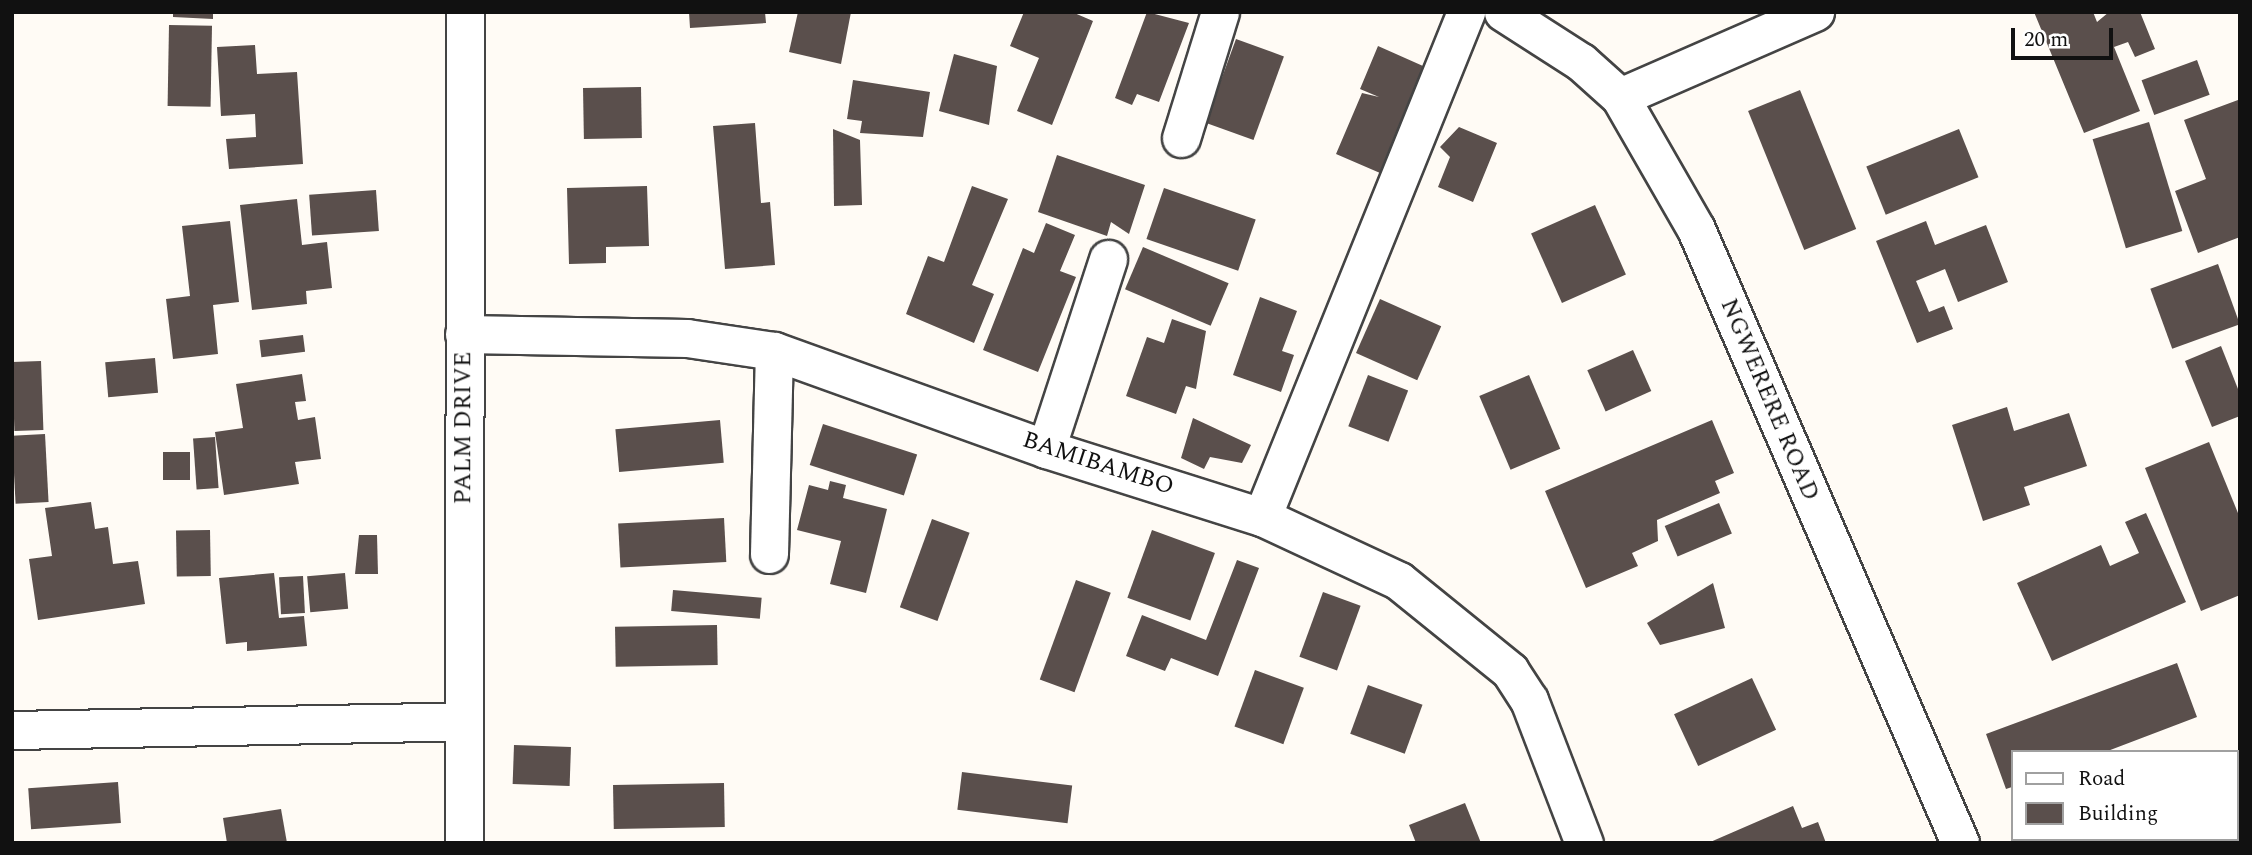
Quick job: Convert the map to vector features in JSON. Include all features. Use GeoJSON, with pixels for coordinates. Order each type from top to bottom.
{"type":"FeatureCollection","features":[{"type":"Feature","properties":{"kind":"street","name":"PALM DRIVE"},"geometry":{"type":"LineString","coordinates":[[464,843],[465,12]]}},
{"type":"Feature","properties":{"kind":"street"},"geometry":{"type":"LineString","coordinates":[[1181,138],[1220,12]]}},
{"type":"Feature","properties":{"kind":"street"},"geometry":{"type":"LineString","coordinates":[[1262,517],[1466,12]]}},
{"type":"Feature","properties":{"kind":"street","name":"NGWERERE ROAD"},"geometry":{"type":"LineString","coordinates":[[1503,12],[1551,41],[1620,97],[1696,229],[1960,843]]}},
{"type":"Feature","properties":{"kind":"street"},"geometry":{"type":"LineString","coordinates":[[1620,97],[1815,12]]}},
{"type":"Feature","properties":{"kind":"street"},"geometry":{"type":"LineString","coordinates":[[1046,449],[1108,259]]}},
{"type":"Feature","properties":{"kind":"street","name":"BAMIBAMBO"},"geometry":{"type":"LineString","coordinates":[[464,334],[687,338],[774,351],[1046,449],[1262,517],[1399,581],[1510,671],[1529,699],[1584,843]]}},
{"type":"Feature","properties":{"kind":"street"},"geometry":{"type":"LineString","coordinates":[[769,554],[774,351]]}},
{"type":"Feature","properties":{"kind":"street"},"geometry":{"type":"LineString","coordinates":[[12,730],[463,721]]}},
{"type":"Feature","properties":{"kind":"building"},"geometry":{"type":"Polygon","coordinates":[[[173,12],[213,12],[213,19],[173,17],[173,12]]]}},
{"type":"Feature","properties":{"kind":"building"},"geometry":{"type":"Polygon","coordinates":[[[689,12],[765,12],[766,23],[690,28],[689,12]]]}},
{"type":"Feature","properties":{"kind":"building"},"geometry":{"type":"Polygon","coordinates":[[[798,12],[851,12],[841,64],[789,52],[798,12]]]}},
{"type":"Feature","properties":{"kind":"building"},"geometry":{"type":"Polygon","coordinates":[[[1024,12],[1072,12],[1093,21],[1052,125],[1017,111],[1039,58],[1010,46],[1024,12]]]}},
{"type":"Feature","properties":{"kind":"building"},"geometry":{"type":"Polygon","coordinates":[[[1147,12],[1189,23],[1159,102],[1137,94],[1132,105],[1115,98],[1147,12]]]}},
{"type":"Feature","properties":{"kind":"building"},"geometry":{"type":"Polygon","coordinates":[[[2034,12],[2093,12],[2097,22],[2109,12],[2140,12],[2155,49],[2135,57],[2128,42],[2114,47],[2140,111],[2084,133],[2034,12]]]}},
{"type":"Feature","properties":{"kind":"building"},"geometry":{"type":"Polygon","coordinates":[[[169,25],[212,26],[211,107],[168,106],[169,25]]]}},
{"type":"Feature","properties":{"kind":"building"},"geometry":{"type":"Polygon","coordinates":[[[1236,39],[1284,56],[1253,140],[1206,123],[1236,39]]]}},
{"type":"Feature","properties":{"kind":"building"},"geometry":{"type":"Polygon","coordinates":[[[255,45],[257,74],[297,72],[303,164],[229,169],[226,139],[256,137],[255,114],[221,116],[217,47],[255,45]]]}},
{"type":"Feature","properties":{"kind":"building"},"geometry":{"type":"Polygon","coordinates":[[[1378,46],[1432,70],[1387,176],[1336,154],[1362,93],[1379,97],[1360,89],[1378,46]]]}},
{"type":"Feature","properties":{"kind":"building"},"geometry":{"type":"Polygon","coordinates":[[[954,54],[997,66],[989,125],[939,111],[954,54]]]}},
{"type":"Feature","properties":{"kind":"building"},"geometry":{"type":"Polygon","coordinates":[[[2197,60],[2210,95],[2154,115],[2142,80],[2197,60]]]}},
{"type":"Feature","properties":{"kind":"building"},"geometry":{"type":"Polygon","coordinates":[[[853,80],[930,92],[923,137],[860,133],[862,121],[847,119],[853,80]]]}},
{"type":"Feature","properties":{"kind":"building"},"geometry":{"type":"Polygon","coordinates":[[[641,87],[642,138],[584,139],[583,88],[641,87]]]}},
{"type":"Feature","properties":{"kind":"building"},"geometry":{"type":"Polygon","coordinates":[[[1800,90],[1856,229],[1804,250],[1748,111],[1800,90]]]}},
{"type":"Feature","properties":{"kind":"building"},"geometry":{"type":"Polygon","coordinates":[[[2238,100],[2240,237],[2198,253],[2175,191],[2206,179],[2184,120],[2238,100]]]}},
{"type":"Feature","properties":{"kind":"building"},"geometry":{"type":"Polygon","coordinates":[[[2149,122],[2182,231],[2126,248],[2093,139],[2149,122]]]}},
{"type":"Feature","properties":{"kind":"building"},"geometry":{"type":"Polygon","coordinates":[[[755,123],[761,203],[770,202],[775,265],[725,269],[713,126],[755,123]]]}},
{"type":"Feature","properties":{"kind":"building"},"geometry":{"type":"Polygon","coordinates":[[[1459,127],[1497,143],[1473,202],[1438,187],[1450,157],[1440,147],[1459,127]]]}},
{"type":"Feature","properties":{"kind":"building"},"geometry":{"type":"Polygon","coordinates":[[[833,129],[860,140],[862,205],[834,206],[833,129]]]}},
{"type":"Feature","properties":{"kind":"building"},"geometry":{"type":"Polygon","coordinates":[[[1959,129],[1978,177],[1886,215],[1866,166],[1959,129]]]}},
{"type":"Feature","properties":{"kind":"building"},"geometry":{"type":"Polygon","coordinates":[[[1057,155],[1145,185],[1129,234],[1111,222],[1107,236],[1038,212],[1057,155]]]}},
{"type":"Feature","properties":{"kind":"building"},"geometry":{"type":"Polygon","coordinates":[[[647,186],[649,246],[606,247],[606,263],[569,264],[567,188],[647,186]]]}},
{"type":"Feature","properties":{"kind":"building"},"geometry":{"type":"Polygon","coordinates":[[[972,186],[1008,199],[972,285],[994,294],[974,343],[906,314],[928,256],[944,262],[972,186]]]}},
{"type":"Feature","properties":{"kind":"building"},"geometry":{"type":"Polygon","coordinates":[[[1164,188],[1256,220],[1238,271],[1146,239],[1164,188]]]}},
{"type":"Feature","properties":{"kind":"building"},"geometry":{"type":"Polygon","coordinates":[[[376,190],[379,231],[312,236],[309,195],[376,190]]]}},
{"type":"Feature","properties":{"kind":"building"},"geometry":{"type":"Polygon","coordinates":[[[297,199],[302,245],[327,242],[332,288],[306,291],[307,304],[252,310],[240,205],[297,199]]]}},
{"type":"Feature","properties":{"kind":"building"},"geometry":{"type":"Polygon","coordinates":[[[1595,205],[1626,274],[1562,303],[1531,233],[1595,205]]]}},
{"type":"Feature","properties":{"kind":"building"},"geometry":{"type":"Polygon","coordinates":[[[230,221],[239,302],[213,305],[218,354],[173,359],[166,299],[190,296],[182,226],[230,221]]]}},
{"type":"Feature","properties":{"kind":"building"},"geometry":{"type":"Polygon","coordinates":[[[1926,221],[1935,245],[1986,225],[2008,282],[1958,302],[1945,269],[1916,281],[1929,312],[1944,306],[1953,329],[1917,343],[1876,241],[1926,221]]]}},
{"type":"Feature","properties":{"kind":"building"},"geometry":{"type":"Polygon","coordinates":[[[1046,223],[1075,235],[1060,271],[1076,277],[1038,372],[983,350],[1023,248],[1034,253],[1046,223]]]}},
{"type":"Feature","properties":{"kind":"building"},"geometry":{"type":"Polygon","coordinates":[[[1143,247],[1229,283],[1211,326],[1125,289],[1143,247]]]}},
{"type":"Feature","properties":{"kind":"building"},"geometry":{"type":"Polygon","coordinates":[[[2218,264],[2240,324],[2172,349],[2150,289],[2218,264]]]}},
{"type":"Feature","properties":{"kind":"building"},"geometry":{"type":"Polygon","coordinates":[[[1260,297],[1297,311],[1282,351],[1294,355],[1281,392],[1233,375],[1260,297]]]}},
{"type":"Feature","properties":{"kind":"building"},"geometry":{"type":"Polygon","coordinates":[[[1380,299],[1441,326],[1417,380],[1356,353],[1380,299]]]}},
{"type":"Feature","properties":{"kind":"building"},"geometry":{"type":"Polygon","coordinates":[[[1172,319],[1206,331],[1196,389],[1186,386],[1176,414],[1126,396],[1147,337],[1164,343],[1172,319]]]}},
{"type":"Feature","properties":{"kind":"building"},"geometry":{"type":"Polygon","coordinates":[[[303,335],[305,352],[261,357],[259,340],[303,335]]]}},
{"type":"Feature","properties":{"kind":"building"},"geometry":{"type":"Polygon","coordinates":[[[2221,346],[2240,394],[2240,416],[2212,427],[2185,361],[2221,346]]]}},
{"type":"Feature","properties":{"kind":"building"},"geometry":{"type":"Polygon","coordinates":[[[1633,350],[1651,391],[1606,411],[1587,370],[1633,350]]]}},
{"type":"Feature","properties":{"kind":"building"},"geometry":{"type":"Polygon","coordinates":[[[155,358],[158,393],[108,397],[105,362],[155,358]]]}},
{"type":"Feature","properties":{"kind":"building"},"geometry":{"type":"Polygon","coordinates":[[[41,361],[43,430],[14,431],[12,362],[41,361]]]}},
{"type":"Feature","properties":{"kind":"building"},"geometry":{"type":"Polygon","coordinates":[[[302,374],[306,401],[295,402],[298,420],[315,417],[321,459],[295,462],[299,484],[224,495],[215,432],[243,428],[236,384],[302,374]]]}},
{"type":"Feature","properties":{"kind":"building"},"geometry":{"type":"Polygon","coordinates":[[[1368,375],[1408,390],[1388,442],[1348,426],[1368,375]]]}},
{"type":"Feature","properties":{"kind":"building"},"geometry":{"type":"Polygon","coordinates":[[[1529,375],[1560,449],[1511,470],[1479,396],[1529,375]]]}},
{"type":"Feature","properties":{"kind":"building"},"geometry":{"type":"Polygon","coordinates":[[[2007,407],[2014,431],[2069,413],[2087,466],[2024,487],[2030,505],[1983,521],[1952,425],[2007,407]]]}},
{"type":"Feature","properties":{"kind":"building"},"geometry":{"type":"Polygon","coordinates":[[[1193,418],[1251,445],[1242,463],[1210,457],[1204,469],[1181,458],[1193,418]]]}},
{"type":"Feature","properties":{"kind":"building"},"geometry":{"type":"Polygon","coordinates":[[[720,420],[724,463],[619,472],[615,429],[720,420]]]}},
{"type":"Feature","properties":{"kind":"building"},"geometry":{"type":"Polygon","coordinates":[[[1712,420],[1734,473],[1715,481],[1720,493],[1657,520],[1658,541],[1632,553],[1638,566],[1586,588],[1545,491],[1712,420]]]}},
{"type":"Feature","properties":{"kind":"building"},"geometry":{"type":"Polygon","coordinates":[[[823,424],[917,455],[904,495],[810,465],[823,424]]]}},
{"type":"Feature","properties":{"kind":"building"},"geometry":{"type":"Polygon","coordinates":[[[45,434],[49,502],[16,504],[12,436],[45,434]]]}},
{"type":"Feature","properties":{"kind":"building"},"geometry":{"type":"Polygon","coordinates":[[[215,437],[219,488],[197,489],[193,439],[215,437]]]}},
{"type":"Feature","properties":{"kind":"building"},"geometry":{"type":"Polygon","coordinates":[[[2209,442],[2240,518],[2240,595],[2201,611],[2145,468],[2209,442]]]}},
{"type":"Feature","properties":{"kind":"building"},"geometry":{"type":"Polygon","coordinates":[[[163,452],[190,452],[190,480],[163,480],[163,452]]]}},
{"type":"Feature","properties":{"kind":"building"},"geometry":{"type":"Polygon","coordinates":[[[830,481],[846,485],[843,498],[887,509],[866,593],[830,584],[841,541],[797,530],[809,485],[828,490],[830,481]]]}},
{"type":"Feature","properties":{"kind":"building"},"geometry":{"type":"Polygon","coordinates":[[[91,502],[95,529],[108,527],[113,564],[138,561],[145,604],[38,620],[29,559],[52,556],[45,508],[91,502]]]}},
{"type":"Feature","properties":{"kind":"building"},"geometry":{"type":"Polygon","coordinates":[[[1719,503],[1732,533],[1678,556],[1665,526],[1719,503]]]}},
{"type":"Feature","properties":{"kind":"building"},"geometry":{"type":"Polygon","coordinates":[[[2146,513],[2186,602],[2052,661],[2017,583],[2101,545],[2110,566],[2139,553],[2125,522],[2146,513]]]}},
{"type":"Feature","properties":{"kind":"building"},"geometry":{"type":"Polygon","coordinates":[[[724,518],[726,562],[620,567],[618,524],[724,518]]]}},
{"type":"Feature","properties":{"kind":"building"},"geometry":{"type":"Polygon","coordinates":[[[932,519],[970,533],[937,621],[900,607],[932,519]]]}},
{"type":"Feature","properties":{"kind":"building"},"geometry":{"type":"Polygon","coordinates":[[[210,530],[211,576],[177,577],[176,531],[210,530]]]}},
{"type":"Feature","properties":{"kind":"building"},"geometry":{"type":"Polygon","coordinates":[[[1152,530],[1215,553],[1190,621],[1127,598],[1152,530]]]}},
{"type":"Feature","properties":{"kind":"building"},"geometry":{"type":"Polygon","coordinates":[[[359,535],[377,535],[378,574],[355,574],[359,535]]]}},
{"type":"Feature","properties":{"kind":"building"},"geometry":{"type":"Polygon","coordinates":[[[1237,560],[1259,568],[1218,676],[1171,658],[1165,671],[1126,656],[1142,615],[1206,640],[1237,560]]]}},
{"type":"Feature","properties":{"kind":"building"},"geometry":{"type":"Polygon","coordinates":[[[274,573],[279,618],[304,616],[307,646],[247,651],[247,642],[226,644],[219,578],[274,573]]]}},
{"type":"Feature","properties":{"kind":"building"},"geometry":{"type":"Polygon","coordinates":[[[345,573],[348,609],[310,612],[307,576],[345,573]]]}},
{"type":"Feature","properties":{"kind":"building"},"geometry":{"type":"Polygon","coordinates":[[[303,576],[305,613],[281,614],[279,577],[303,576]]]}},
{"type":"Feature","properties":{"kind":"building"},"geometry":{"type":"Polygon","coordinates":[[[1076,580],[1111,593],[1075,692],[1040,680],[1076,580]]]}},
{"type":"Feature","properties":{"kind":"building"},"geometry":{"type":"Polygon","coordinates":[[[1713,583],[1725,628],[1660,645],[1647,623],[1713,583]]]}},
{"type":"Feature","properties":{"kind":"building"},"geometry":{"type":"Polygon","coordinates":[[[673,590],[762,598],[760,619],[671,611],[673,590]]]}},
{"type":"Feature","properties":{"kind":"building"},"geometry":{"type":"Polygon","coordinates":[[[1323,592],[1361,606],[1337,671],[1299,657],[1323,592]]]}},
{"type":"Feature","properties":{"kind":"building"},"geometry":{"type":"Polygon","coordinates":[[[717,625],[718,665],[616,667],[615,627],[717,625]]]}},
{"type":"Feature","properties":{"kind":"building"},"geometry":{"type":"Polygon","coordinates":[[[2177,663],[2197,717],[2110,750],[2010,750],[2010,788],[2006,789],[1986,734],[2177,663]]]}},
{"type":"Feature","properties":{"kind":"building"},"geometry":{"type":"Polygon","coordinates":[[[1255,670],[1304,688],[1283,744],[1234,726],[1255,670]]]}},
{"type":"Feature","properties":{"kind":"building"},"geometry":{"type":"Polygon","coordinates":[[[1752,678],[1776,730],[1698,766],[1674,714],[1752,678]]]}},
{"type":"Feature","properties":{"kind":"building"},"geometry":{"type":"Polygon","coordinates":[[[1368,685],[1423,705],[1405,754],[1350,734],[1368,685]]]}},
{"type":"Feature","properties":{"kind":"building"},"geometry":{"type":"Polygon","coordinates":[[[514,745],[571,747],[570,786],[513,784],[514,745]]]}},
{"type":"Feature","properties":{"kind":"building"},"geometry":{"type":"Polygon","coordinates":[[[962,772],[1072,786],[1068,823],[957,810],[962,772]]]}},
{"type":"Feature","properties":{"kind":"building"},"geometry":{"type":"Polygon","coordinates":[[[118,782],[121,823],[31,829],[28,788],[118,782]]]}},
{"type":"Feature","properties":{"kind":"building"},"geometry":{"type":"Polygon","coordinates":[[[724,783],[725,827],[614,829],[613,785],[724,783]]]}},
{"type":"Feature","properties":{"kind":"building"},"geometry":{"type":"Polygon","coordinates":[[[1465,803],[1481,843],[1416,843],[1409,825],[1465,803]]]}},
{"type":"Feature","properties":{"kind":"building"},"geometry":{"type":"Polygon","coordinates":[[[1793,806],[1802,828],[1818,822],[1826,843],[1708,843],[1793,806]]]}},
{"type":"Feature","properties":{"kind":"building"},"geometry":{"type":"Polygon","coordinates":[[[281,809],[287,843],[227,843],[223,818],[281,809]]]}},
{"type":"Feature","properties":{"kind":"building"},"geometry":{"type":"Polygon","coordinates":[[[2240,826],[2240,843],[2140,841],[2238,841],[2240,826]]]}}]}
